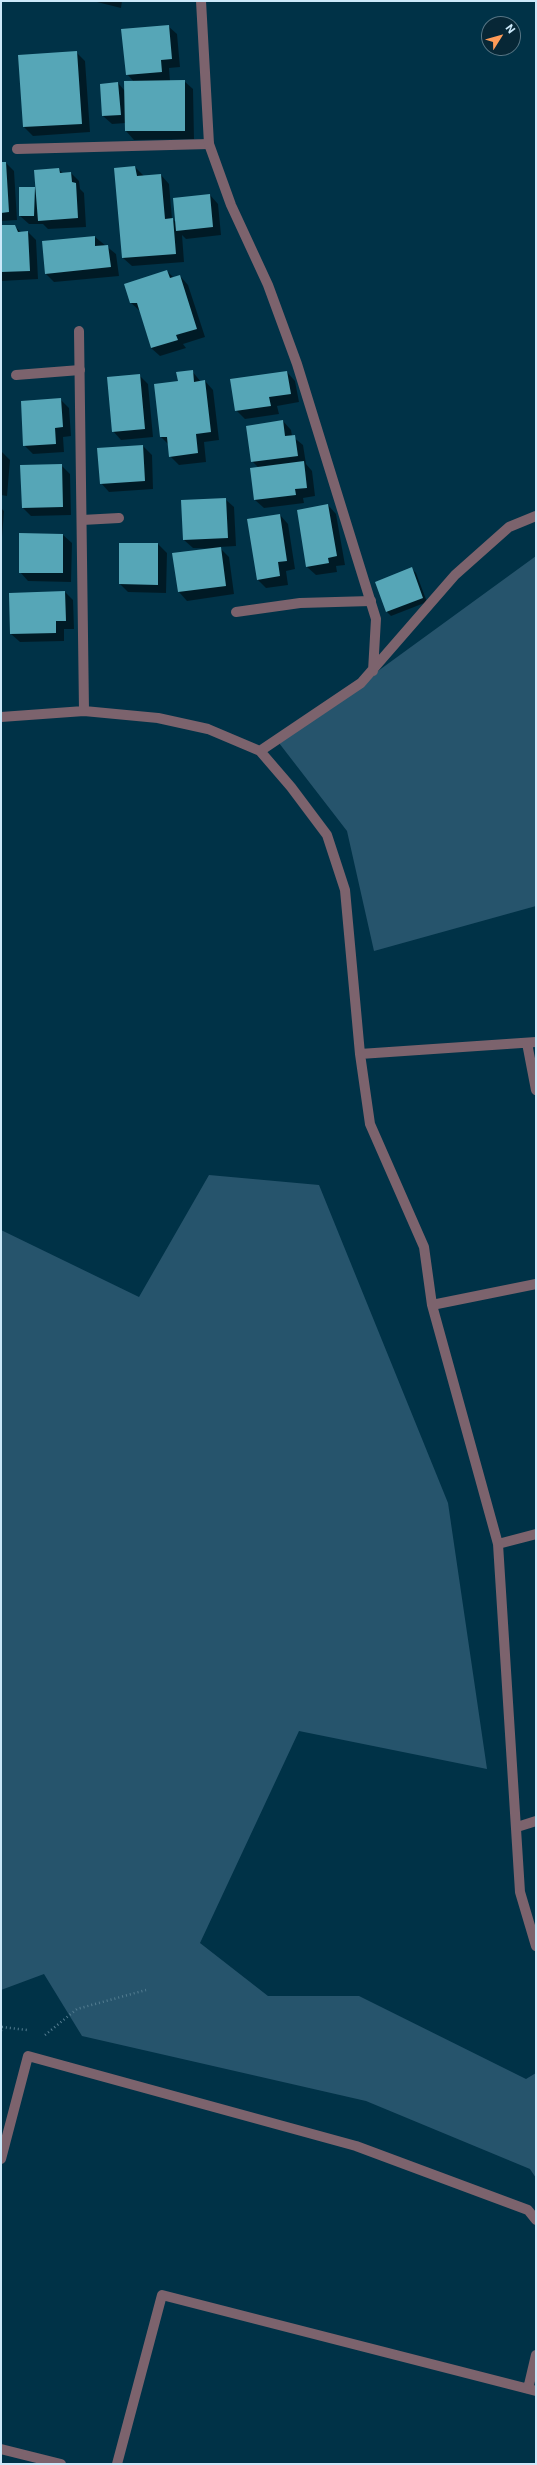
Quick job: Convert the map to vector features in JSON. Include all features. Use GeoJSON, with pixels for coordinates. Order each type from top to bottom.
{"type":"FeatureCollection","features":[{"type":"Feature","properties":{"kind":"street"},"geometry":{"type":"LineString","coordinates":[[201,1],[209,144],[231,205],[268,285],[297,364],[371,601],[376,619],[373,672]]}},
{"type":"Feature","properties":{"kind":"street"},"geometry":{"type":"LineString","coordinates":[[17,149],[209,144]]}},
{"type":"Feature","properties":{"kind":"street"},"geometry":{"type":"LineString","coordinates":[[79,331],[84,711]]}},
{"type":"Feature","properties":{"kind":"street"},"geometry":{"type":"LineString","coordinates":[[16,375],[80,370]]}},
{"type":"Feature","properties":{"kind":"street"},"geometry":{"type":"LineString","coordinates":[[260,751],[361,683],[373,672],[455,575],[509,527],[536,516]]}},
{"type":"Feature","properties":{"kind":"street"},"geometry":{"type":"LineString","coordinates":[[82,520],[119,518]]}},
{"type":"Feature","properties":{"kind":"street"},"geometry":{"type":"LineString","coordinates":[[236,612],[300,603],[371,601]]}},
{"type":"Feature","properties":{"kind":"street"},"geometry":{"type":"LineString","coordinates":[[1,717],[84,711],[158,718],[208,729],[260,751],[291,786],[327,835],[345,890],[360,1054],[370,1124],[424,1247],[432,1305],[498,1544],[520,1892],[536,1946]]}},
{"type":"Feature","properties":{"kind":"street"},"geometry":{"type":"LineString","coordinates":[[360,1054],[532,1043],[536,1090]]}},
{"type":"Feature","properties":{"kind":"street"},"geometry":{"type":"LineString","coordinates":[[432,1305],[536,1284]]}},
{"type":"Feature","properties":{"kind":"street"},"geometry":{"type":"LineString","coordinates":[[498,1544],[536,1534]]}},
{"type":"Feature","properties":{"kind":"street"},"geometry":{"type":"LineString","coordinates":[[517,1827],[536,1821]]}},
{"type":"Feature","properties":{"kind":"street"},"geometry":{"type":"LineString","coordinates":[[1,2159],[28,2056],[356,2146],[528,2210],[536,2220]]}},
{"type":"Feature","properties":{"kind":"street"},"geometry":{"type":"LineString","coordinates":[[117,2464],[162,2295],[532,2390],[536,2355]]}},
{"type":"Feature","properties":{"kind":"street"},"geometry":{"type":"LineString","coordinates":[[1,2449],[61,2464]]}},
{"type":"Feature","properties":{"kind":"path"},"geometry":{"type":"LineString","coordinates":[[37,2058],[44,2036],[77,2009],[146,1990]]}},
{"type":"Feature","properties":{"kind":"path"},"geometry":{"type":"LineString","coordinates":[[1,2031],[2,2027],[20,2028],[32,2032]]}},
{"type":"Feature","properties":{"kind":"path"},"geometry":{"type":"LineString","coordinates":[[38,2034],[44,2036]]}},
{"type":"Feature","properties":{"kind":"shaded area"},"geometry":{"type":"Polygon","coordinates":[[[536,556],[536,906],[374,951],[347,831],[279,743],[536,556]]]}},
{"type":"Feature","properties":{"kind":"shaded area"},"geometry":{"type":"Polygon","coordinates":[[[209,1175],[319,1185],[448,1503],[487,1769],[299,1731],[200,1943],[268,1996],[359,1996],[526,2079],[536,2073],[536,2178],[530,2169],[366,2101],[82,2036],[44,1974],[1,1990],[1,1230],[139,1297],[209,1175]]]}},
{"type":"Feature","properties":{"kind":"building"},"geometry":{"type":"Polygon","coordinates":[[[169,25],[172,59],[161,60],[162,72],[126,75],[121,29],[169,25]]]}},
{"type":"Feature","properties":{"kind":"building"},"geometry":{"type":"Polygon","coordinates":[[[77,51],[82,124],[23,127],[18,55],[77,51]]]}},
{"type":"Feature","properties":{"kind":"building"},"geometry":{"type":"Polygon","coordinates":[[[185,80],[185,131],[125,131],[124,81],[185,80]]]}},
{"type":"Feature","properties":{"kind":"building"},"geometry":{"type":"Polygon","coordinates":[[[118,82],[121,115],[102,116],[100,84],[118,82]]]}},
{"type":"Feature","properties":{"kind":"building"},"geometry":{"type":"Polygon","coordinates":[[[1,162],[6,162],[9,212],[1,213],[1,162]]]}},
{"type":"Feature","properties":{"kind":"building"},"geometry":{"type":"Polygon","coordinates":[[[135,166],[137,176],[161,174],[165,219],[173,218],[176,254],[122,258],[114,168],[135,166]]]}},
{"type":"Feature","properties":{"kind":"building"},"geometry":{"type":"Polygon","coordinates":[[[59,168],[60,173],[71,172],[72,182],[76,183],[78,218],[38,221],[34,170],[59,168]]]}},
{"type":"Feature","properties":{"kind":"building"},"geometry":{"type":"Polygon","coordinates":[[[19,187],[35,187],[34,216],[19,216],[19,187]]]}},
{"type":"Feature","properties":{"kind":"building"},"geometry":{"type":"Polygon","coordinates":[[[210,194],[213,227],[176,231],[173,198],[210,194]]]}},
{"type":"Feature","properties":{"kind":"building"},"geometry":{"type":"Polygon","coordinates":[[[1,225],[15,225],[18,232],[28,231],[30,271],[1,272],[1,225]]]}},
{"type":"Feature","properties":{"kind":"building"},"geometry":{"type":"Polygon","coordinates":[[[95,236],[95,246],[108,245],[111,267],[45,274],[42,241],[95,236]]]}},
{"type":"Feature","properties":{"kind":"building"},"geometry":{"type":"Polygon","coordinates":[[[167,270],[170,278],[180,275],[197,329],[176,335],[178,340],[151,348],[137,303],[130,303],[124,284],[167,270]]]}},
{"type":"Feature","properties":{"kind":"building"},"geometry":{"type":"Polygon","coordinates":[[[193,370],[194,382],[205,380],[211,432],[196,434],[198,453],[169,457],[167,437],[160,437],[154,384],[178,381],[176,372],[193,370]]]}},
{"type":"Feature","properties":{"kind":"building"},"geometry":{"type":"Polygon","coordinates":[[[287,371],[291,394],[269,397],[271,406],[235,411],[230,379],[287,371]]]}},
{"type":"Feature","properties":{"kind":"building"},"geometry":{"type":"Polygon","coordinates":[[[140,374],[145,429],[112,432],[107,377],[140,374]]]}},
{"type":"Feature","properties":{"kind":"building"},"geometry":{"type":"Polygon","coordinates":[[[61,398],[63,427],[55,428],[56,444],[23,446],[21,401],[61,398]]]}},
{"type":"Feature","properties":{"kind":"building"},"geometry":{"type":"Polygon","coordinates":[[[283,420],[285,436],[295,435],[298,456],[251,462],[246,426],[283,420]]]}},
{"type":"Feature","properties":{"kind":"building"},"geometry":{"type":"Polygon","coordinates":[[[143,445],[145,481],[100,484],[97,448],[143,445]]]}},
{"type":"Feature","properties":{"kind":"building"},"geometry":{"type":"Polygon","coordinates":[[[304,461],[307,488],[295,489],[296,495],[254,500],[250,468],[304,461]]]}},
{"type":"Feature","properties":{"kind":"building"},"geometry":{"type":"Polygon","coordinates":[[[62,464],[63,507],[22,508],[20,465],[62,464]]]}},
{"type":"Feature","properties":{"kind":"building"},"geometry":{"type":"Polygon","coordinates":[[[226,498],[228,538],[183,540],[181,500],[226,498]]]}},
{"type":"Feature","properties":{"kind":"building"},"geometry":{"type":"Polygon","coordinates":[[[328,504],[337,556],[328,558],[329,563],[306,567],[297,510],[328,504]]]}},
{"type":"Feature","properties":{"kind":"building"},"geometry":{"type":"Polygon","coordinates":[[[280,514],[287,561],[278,562],[280,576],[257,580],[247,519],[280,514]]]}},
{"type":"Feature","properties":{"kind":"building"},"geometry":{"type":"Polygon","coordinates":[[[19,533],[63,534],[63,573],[19,573],[19,533]]]}},
{"type":"Feature","properties":{"kind":"building"},"geometry":{"type":"Polygon","coordinates":[[[119,543],[158,543],[158,585],[119,584],[119,543]]]}},
{"type":"Feature","properties":{"kind":"building"},"geometry":{"type":"Polygon","coordinates":[[[221,547],[226,586],[178,592],[172,553],[221,547]]]}},
{"type":"Feature","properties":{"kind":"building"},"geometry":{"type":"Polygon","coordinates":[[[412,567],[423,598],[386,612],[375,582],[412,567]]]}},
{"type":"Feature","properties":{"kind":"building"},"geometry":{"type":"Polygon","coordinates":[[[65,591],[66,621],[56,621],[56,633],[10,634],[9,593],[65,591]]]}}]}
